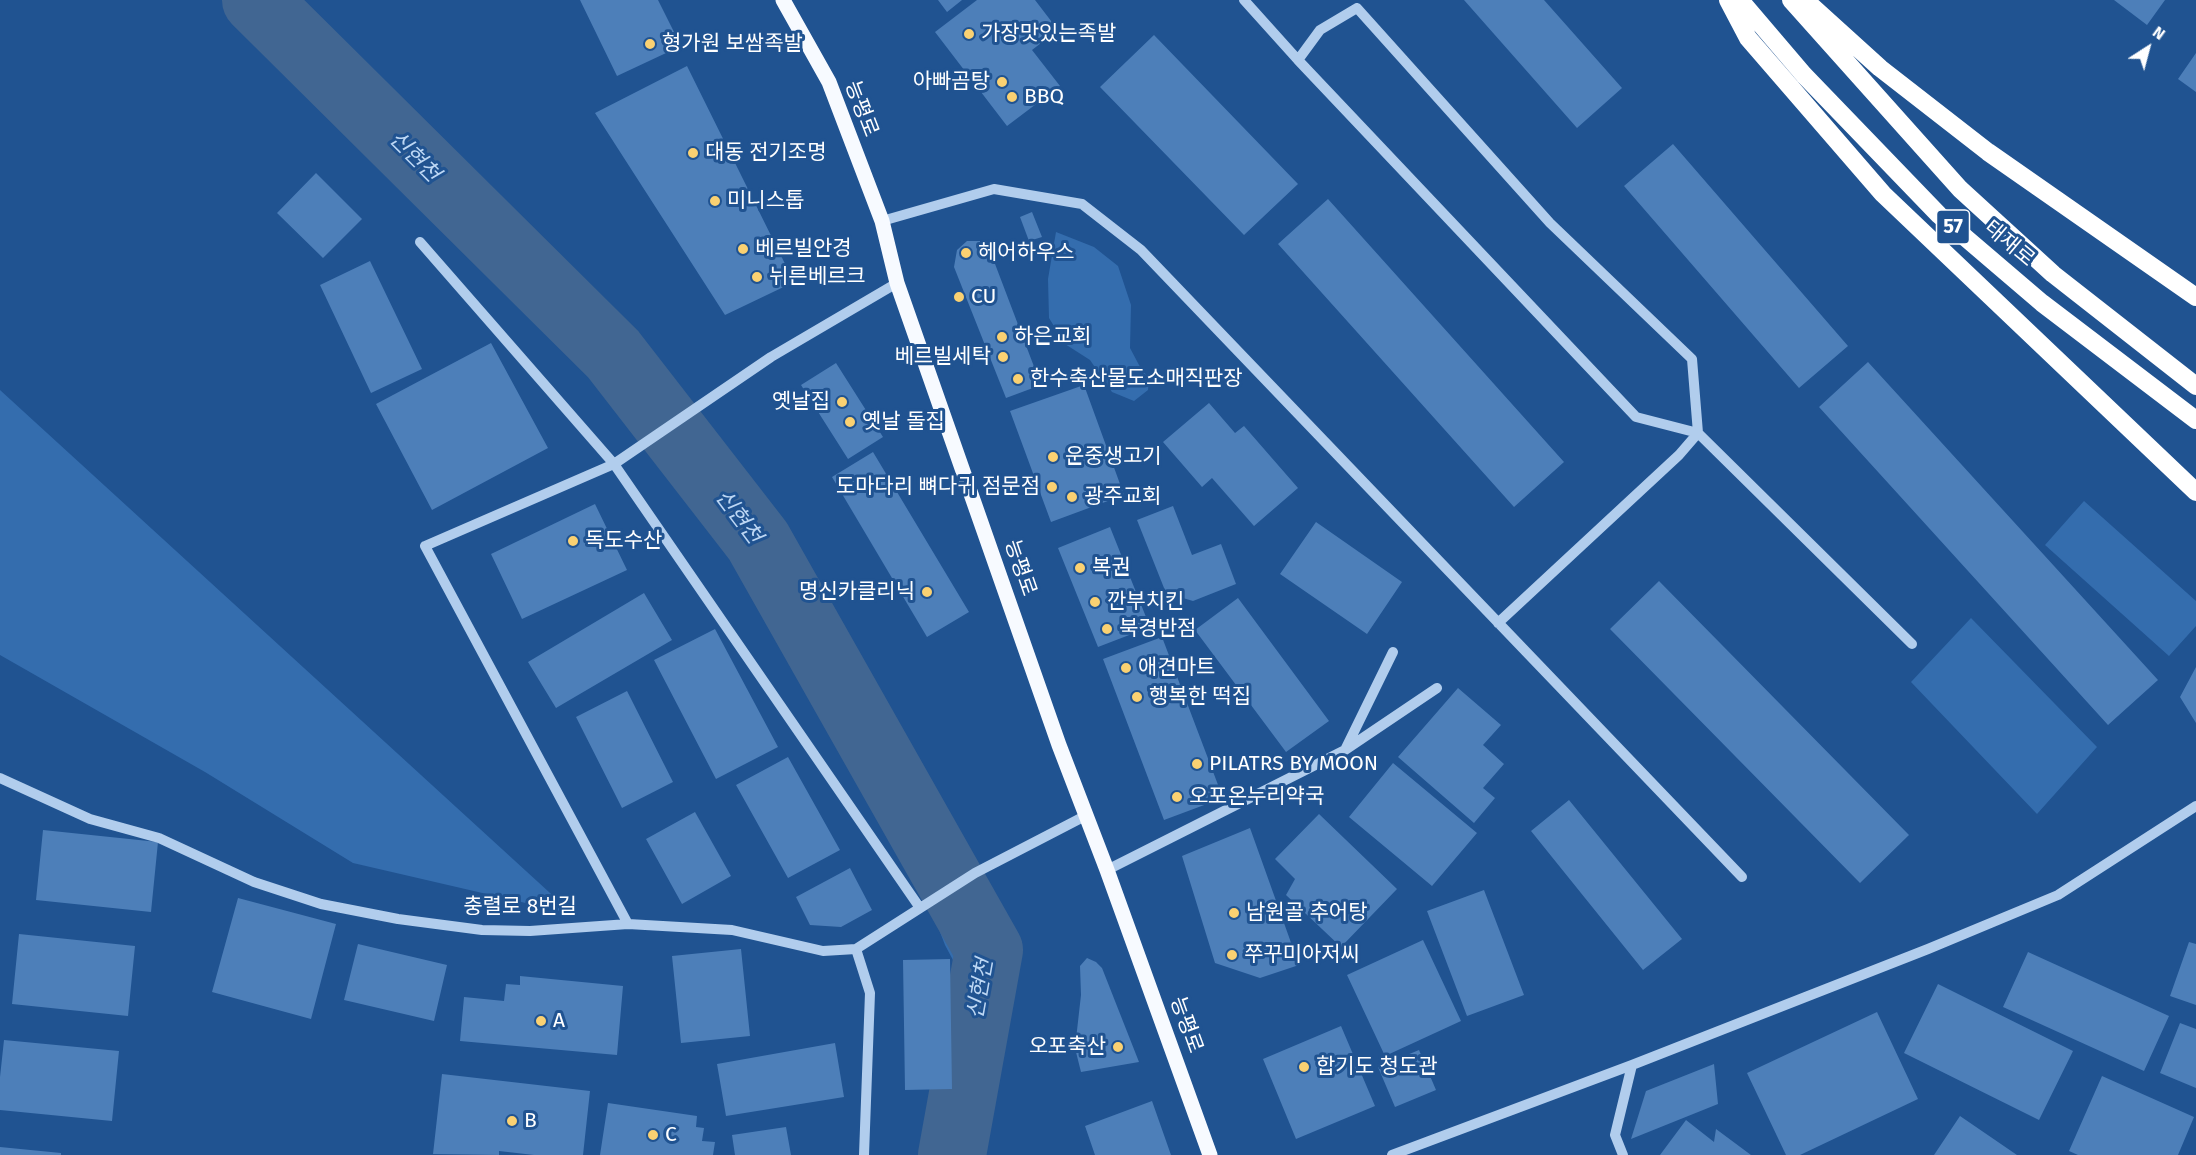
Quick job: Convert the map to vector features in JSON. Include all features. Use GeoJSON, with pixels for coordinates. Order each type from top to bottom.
{"type":"FeatureCollection","features":[{"type":"Feature","properties":{"kind":"highway"},"geometry":{"type":"LineString","coordinates":[[1728,0],[1748,39],[1882,194],[2196,492]]}},
{"type":"Feature","properties":{"kind":"highway","name":"태재로"},"geometry":{"type":"LineString","coordinates":[[1740,0],[1804,75],[1939,215],[2042,303],[2196,420]]}},
{"type":"Feature","properties":{"kind":"highway","name":"태재로"},"geometry":{"type":"LineString","coordinates":[[1791,0],[1960,189],[2054,274],[2196,386]]}},
{"type":"Feature","properties":{"kind":"highway"},"geometry":{"type":"LineString","coordinates":[[1805,0],[1880,68],[1988,152],[2196,297]]}},
{"type":"Feature","properties":{"kind":"main road","name":"능평로"},"geometry":{"type":"LineString","coordinates":[[783,0],[829,82],[882,221],[897,283],[1085,816],[1107,870],[1210,1155]]}},
{"type":"Feature","properties":{"kind":"street"},"geometry":{"type":"LineString","coordinates":[[1244,0],[1636,417],[1698,433],[1912,644]]}},
{"type":"Feature","properties":{"kind":"street"},"geometry":{"type":"LineString","coordinates":[[1298,60],[1320,30],[1357,8],[1550,223],[1692,359],[1698,433],[1679,455],[1498,623]]}},
{"type":"Feature","properties":{"kind":"street"},"geometry":{"type":"LineString","coordinates":[[882,221],[994,189],[1082,204],[1141,250],[1743,877]]}},
{"type":"Feature","properties":{"kind":"street"},"geometry":{"type":"LineString","coordinates":[[420,242],[614,464],[920,908]]}},
{"type":"Feature","properties":{"kind":"street"},"geometry":{"type":"LineString","coordinates":[[628,924],[425,546],[614,464],[771,357],[897,283]]}},
{"type":"Feature","properties":{"kind":"street"},"geometry":{"type":"LineString","coordinates":[[1345,750],[1393,652]]}},
{"type":"Feature","properties":{"kind":"street"},"geometry":{"type":"LineString","coordinates":[[1107,870],[1345,750],[1437,688]]}},
{"type":"Feature","properties":{"kind":"street","name":"충렬로 8번길"},"geometry":{"type":"LineString","coordinates":[[0,778],[90,819],[159,838],[254,882],[321,904],[398,919],[482,930],[530,931],[628,924],[732,930],[823,951],[856,949]]}},
{"type":"Feature","properties":{"kind":"street"},"geometry":{"type":"LineString","coordinates":[[1392,1155],[1632,1065],[1928,949],[2058,895],[2196,806]]}},
{"type":"Feature","properties":{"kind":"street"},"geometry":{"type":"LineString","coordinates":[[864,1155],[870,993],[856,949],[975,873],[1085,816]]}},
{"type":"Feature","properties":{"kind":"street"},"geometry":{"type":"LineString","coordinates":[[1623,1155],[1615,1135],[1632,1065]]}},
{"type":"Feature","properties":{"kind":"shaded area"},"geometry":{"type":"Polygon","coordinates":[[[1056,232],[1094,247],[1118,266],[1131,305],[1130,348],[1149,379],[1148,390],[1134,401],[1112,392],[1090,360],[1065,344],[1049,318],[1048,279],[1056,232]]]}},
{"type":"Feature","properties":{"kind":"shaded area"},"geometry":{"type":"Polygon","coordinates":[[[0,390],[573,914],[353,863],[205,772],[0,655],[0,390]]]}},
{"type":"Feature","properties":{"kind":"shaded area"},"geometry":{"type":"Polygon","coordinates":[[[2084,501],[2196,601],[2196,626],[2169,656],[2045,545],[2084,501]]]}},
{"type":"Feature","properties":{"kind":"shaded area"},"geometry":{"type":"Polygon","coordinates":[[[1971,618],[2097,747],[2037,814],[1911,682],[1971,618]]]}},
{"type":"Feature","properties":{"kind":"shaded area"},"geometry":{"type":"Polygon","coordinates":[[[958,900],[987,949],[949,1155],[946,1155],[955,1088],[954,962],[932,911],[958,900]]]}},
{"type":"Feature","properties":{"kind":"building"},"geometry":{"type":"Polygon","coordinates":[[[580,0],[658,0],[681,46],[617,76],[580,0]]]}},
{"type":"Feature","properties":{"kind":"building"},"geometry":{"type":"Polygon","coordinates":[[[938,0],[962,0],[947,12],[938,0]]]}},
{"type":"Feature","properties":{"kind":"building"},"geometry":{"type":"Polygon","coordinates":[[[977,0],[1035,0],[1058,30],[1032,50],[1060,86],[1007,126],[935,32],[977,0]]]}},
{"type":"Feature","properties":{"kind":"building"},"geometry":{"type":"Polygon","coordinates":[[[1464,0],[1544,0],[1622,88],[1577,128],[1464,0]]]}},
{"type":"Feature","properties":{"kind":"building"},"geometry":{"type":"Polygon","coordinates":[[[2114,0],[2165,0],[2147,25],[2114,0]]]}},
{"type":"Feature","properties":{"kind":"building"},"geometry":{"type":"Polygon","coordinates":[[[1154,35],[1298,184],[1244,235],[1100,87],[1154,35]]]}},
{"type":"Feature","properties":{"kind":"building"},"geometry":{"type":"Polygon","coordinates":[[[2196,53],[2196,92],[2178,79],[2196,53]]]}},
{"type":"Feature","properties":{"kind":"building"},"geometry":{"type":"Polygon","coordinates":[[[687,66],[794,282],[725,315],[595,113],[687,66]]]}},
{"type":"Feature","properties":{"kind":"building"},"geometry":{"type":"Polygon","coordinates":[[[1673,144],[1848,346],[1799,388],[1624,186],[1673,144]]]}},
{"type":"Feature","properties":{"kind":"building"},"geometry":{"type":"Polygon","coordinates":[[[316,173],[362,219],[323,258],[277,213],[316,173]]]}},
{"type":"Feature","properties":{"kind":"building"},"geometry":{"type":"Polygon","coordinates":[[[1328,199],[1564,462],[1514,507],[1278,244],[1328,199]]]}},
{"type":"Feature","properties":{"kind":"building"},"geometry":{"type":"Polygon","coordinates":[[[1032,212],[1042,237],[1029,241],[1020,217],[1032,212]]]}},
{"type":"Feature","properties":{"kind":"building"},"geometry":{"type":"Polygon","coordinates":[[[967,241],[980,241],[992,256],[1041,385],[1006,398],[954,267],[957,250],[967,241]]]}},
{"type":"Feature","properties":{"kind":"building"},"geometry":{"type":"Polygon","coordinates":[[[370,261],[422,369],[371,393],[320,285],[370,261]]]}},
{"type":"Feature","properties":{"kind":"building"},"geometry":{"type":"Polygon","coordinates":[[[491,343],[548,448],[432,510],[376,404],[491,343]]]}},
{"type":"Feature","properties":{"kind":"building"},"geometry":{"type":"Polygon","coordinates":[[[1868,362],[2158,680],[2108,725],[1819,407],[1868,362]]]}},
{"type":"Feature","properties":{"kind":"building"},"geometry":{"type":"Polygon","coordinates":[[[836,363],[883,437],[848,459],[801,385],[836,363]]]}},
{"type":"Feature","properties":{"kind":"building"},"geometry":{"type":"Polygon","coordinates":[[[1084,385],[1124,495],[1051,522],[1010,411],[1084,385]]]}},
{"type":"Feature","properties":{"kind":"building"},"geometry":{"type":"Polygon","coordinates":[[[1209,403],[1235,433],[1244,426],[1298,488],[1254,526],[1212,478],[1202,487],[1163,442],[1209,403]]]}},
{"type":"Feature","properties":{"kind":"building"},"geometry":{"type":"Polygon","coordinates":[[[873,452],[969,612],[927,637],[832,477],[873,452]]]}},
{"type":"Feature","properties":{"kind":"building"},"geometry":{"type":"Polygon","coordinates":[[[595,504],[627,570],[522,619],[491,554],[595,504]]]}},
{"type":"Feature","properties":{"kind":"building"},"geometry":{"type":"Polygon","coordinates":[[[1173,506],[1192,555],[1221,544],[1236,584],[1193,601],[1166,593],[1137,520],[1173,506]]]}},
{"type":"Feature","properties":{"kind":"building"},"geometry":{"type":"Polygon","coordinates":[[[1316,522],[1402,582],[1367,634],[1280,574],[1316,522]]]}},
{"type":"Feature","properties":{"kind":"building"},"geometry":{"type":"Polygon","coordinates":[[[1110,527],[1150,627],[1098,647],[1058,548],[1110,527]]]}},
{"type":"Feature","properties":{"kind":"building"},"geometry":{"type":"Polygon","coordinates":[[[1659,581],[1909,835],[1860,883],[1610,629],[1659,581]]]}},
{"type":"Feature","properties":{"kind":"building"},"geometry":{"type":"Polygon","coordinates":[[[644,593],[672,640],[556,708],[528,662],[644,593]]]}},
{"type":"Feature","properties":{"kind":"building"},"geometry":{"type":"Polygon","coordinates":[[[1238,598],[1329,721],[1286,752],[1195,630],[1238,598]]]}},
{"type":"Feature","properties":{"kind":"building"},"geometry":{"type":"Polygon","coordinates":[[[715,629],[778,747],[716,779],[654,660],[715,629]]]}},
{"type":"Feature","properties":{"kind":"building"},"geometry":{"type":"Polygon","coordinates":[[[1162,637],[1223,798],[1164,820],[1103,659],[1162,637]]]}},
{"type":"Feature","properties":{"kind":"building"},"geometry":{"type":"Polygon","coordinates":[[[2196,667],[2196,723],[2180,697],[2196,667]]]}},
{"type":"Feature","properties":{"kind":"building"},"geometry":{"type":"Polygon","coordinates":[[[1458,688],[1501,725],[1483,745],[1504,764],[1483,788],[1495,798],[1474,823],[1398,757],[1458,688]]]}},
{"type":"Feature","properties":{"kind":"building"},"geometry":{"type":"Polygon","coordinates":[[[627,691],[673,782],[622,808],[576,717],[627,691]]]}},
{"type":"Feature","properties":{"kind":"building"},"geometry":{"type":"Polygon","coordinates":[[[788,757],[840,850],[788,878],[736,785],[788,757]]]}},
{"type":"Feature","properties":{"kind":"building"},"geometry":{"type":"Polygon","coordinates":[[[1393,763],[1477,833],[1432,886],[1349,817],[1393,763]]]}},
{"type":"Feature","properties":{"kind":"building"},"geometry":{"type":"Polygon","coordinates":[[[1569,800],[1682,939],[1643,970],[1531,831],[1569,800]]]}},
{"type":"Feature","properties":{"kind":"building"},"geometry":{"type":"Polygon","coordinates":[[[695,812],[731,876],[682,904],[646,839],[695,812]]]}},
{"type":"Feature","properties":{"kind":"building"},"geometry":{"type":"Polygon","coordinates":[[[1319,814],[1397,889],[1341,947],[1286,895],[1295,879],[1275,859],[1319,814]]]}},
{"type":"Feature","properties":{"kind":"building"},"geometry":{"type":"Polygon","coordinates":[[[1250,828],[1299,965],[1260,978],[1215,963],[1182,856],[1250,828]]]}},
{"type":"Feature","properties":{"kind":"building"},"geometry":{"type":"Polygon","coordinates":[[[43,830],[158,842],[151,912],[36,900],[43,830]]]}},
{"type":"Feature","properties":{"kind":"building"},"geometry":{"type":"Polygon","coordinates":[[[850,868],[872,910],[841,927],[810,925],[796,897],[850,868]]]}},
{"type":"Feature","properties":{"kind":"building"},"geometry":{"type":"Polygon","coordinates":[[[1484,890],[1524,995],[1467,1016],[1427,911],[1484,890]]]}},
{"type":"Feature","properties":{"kind":"building"},"geometry":{"type":"Polygon","coordinates":[[[238,898],[336,924],[311,1019],[212,992],[238,898]]]}},
{"type":"Feature","properties":{"kind":"building"},"geometry":{"type":"Polygon","coordinates":[[[19,934],[135,946],[128,1016],[12,1004],[19,934]]]}},
{"type":"Feature","properties":{"kind":"building"},"geometry":{"type":"Polygon","coordinates":[[[1423,940],[1461,1021],[1385,1056],[1347,975],[1423,940]]]}},
{"type":"Feature","properties":{"kind":"building"},"geometry":{"type":"Polygon","coordinates":[[[2189,942],[2196,944],[2196,1005],[2170,996],[2189,942]]]}},
{"type":"Feature","properties":{"kind":"building"},"geometry":{"type":"Polygon","coordinates":[[[358,944],[447,965],[434,1021],[344,1000],[358,944]]]}},
{"type":"Feature","properties":{"kind":"building"},"geometry":{"type":"Polygon","coordinates":[[[741,949],[750,1036],[681,1043],[672,956],[741,949]]]}},
{"type":"Feature","properties":{"kind":"building"},"geometry":{"type":"Polygon","coordinates":[[[2028,952],[2169,1016],[2144,1071],[2003,1007],[2028,952]]]}},
{"type":"Feature","properties":{"kind":"building"},"geometry":{"type":"Polygon","coordinates":[[[1087,958],[1102,968],[1139,1062],[1081,1072],[1075,1048],[1081,995],[1080,966],[1087,958]]]}},
{"type":"Feature","properties":{"kind":"building"},"geometry":{"type":"Polygon","coordinates":[[[950,959],[952,1089],[905,1090],[903,960],[950,959]]]}},
{"type":"Feature","properties":{"kind":"building","name":"A"},"geometry":{"type":"Polygon","coordinates":[[[520,976],[623,986],[617,1055],[460,1041],[464,997],[504,1001],[506,984],[520,985],[520,976]]]}},
{"type":"Feature","properties":{"kind":"building"},"geometry":{"type":"Polygon","coordinates":[[[1938,984],[2073,1051],[2039,1120],[1904,1053],[1938,984]]]}},
{"type":"Feature","properties":{"kind":"building"},"geometry":{"type":"Polygon","coordinates":[[[1877,1012],[1918,1099],[1800,1155],[1786,1155],[1747,1073],[1877,1012]]]}},
{"type":"Feature","properties":{"kind":"building"},"geometry":{"type":"Polygon","coordinates":[[[2180,1023],[2196,1029],[2196,1088],[2160,1073],[2180,1023]]]}},
{"type":"Feature","properties":{"kind":"building"},"geometry":{"type":"Polygon","coordinates":[[[1341,1026],[1375,1106],[1296,1139],[1263,1059],[1341,1026]]]}},
{"type":"Feature","properties":{"kind":"building"},"geometry":{"type":"Polygon","coordinates":[[[4,1040],[119,1051],[112,1121],[0,1110],[0,1077],[4,1040]]]}},
{"type":"Feature","properties":{"kind":"building"},"geometry":{"type":"Polygon","coordinates":[[[835,1043],[844,1097],[726,1116],[717,1064],[835,1043]]]}},
{"type":"Feature","properties":{"kind":"building"},"geometry":{"type":"Polygon","coordinates":[[[1419,1050],[1436,1090],[1395,1107],[1378,1067],[1419,1050]]]}},
{"type":"Feature","properties":{"kind":"building"},"geometry":{"type":"Polygon","coordinates":[[[1714,1064],[1718,1104],[1631,1139],[1646,1091],[1714,1064]]]}},
{"type":"Feature","properties":{"kind":"building","name":"B"},"geometry":{"type":"Polygon","coordinates":[[[442,1074],[590,1091],[583,1155],[534,1155],[499,1151],[499,1155],[433,1154],[442,1074]]]}},
{"type":"Feature","properties":{"kind":"building"},"geometry":{"type":"Polygon","coordinates":[[[2102,1076],[2194,1117],[2178,1155],[2078,1155],[2069,1151],[2102,1076]]]}},
{"type":"Feature","properties":{"kind":"building"},"geometry":{"type":"Polygon","coordinates":[[[1152,1101],[1171,1155],[1095,1155],[1085,1126],[1152,1101]]]}},
{"type":"Feature","properties":{"kind":"building","name":"C"},"geometry":{"type":"Polygon","coordinates":[[[608,1103],[697,1116],[696,1127],[704,1128],[702,1141],[715,1142],[713,1155],[600,1155],[608,1103]]]}},
{"type":"Feature","properties":{"kind":"building"},"geometry":{"type":"Polygon","coordinates":[[[1960,1116],[2017,1155],[1934,1155],[1960,1116]]]}},
{"type":"Feature","properties":{"kind":"building"},"geometry":{"type":"Polygon","coordinates":[[[1686,1120],[1714,1142],[1716,1129],[1751,1155],[1660,1155],[1686,1120]]]}},
{"type":"Feature","properties":{"kind":"building"},"geometry":{"type":"Polygon","coordinates":[[[786,1127],[791,1155],[735,1155],[732,1135],[786,1127]]]}},
{"type":"Feature","properties":{"kind":"building"},"geometry":{"type":"Polygon","coordinates":[[[0,1147],[61,1153],[61,1155],[0,1155],[0,1147]]]}},
{"type":"Feature","properties":{"kind":"waterway","name":"신현천"},"geometry":{"type":"LineString","coordinates":[[256,0],[613,354],[758,541],[989,950],[952,1155]]}},
{"type":"Feature","properties":{"kind":"place","name":"가장맛있는족발"},"geometry":{"type":"Point","coordinates":[969,34]}},
{"type":"Feature","properties":{"kind":"place","name":"형가원 보쌈족발"},"geometry":{"type":"Point","coordinates":[650,44]}},
{"type":"Feature","properties":{"kind":"place","name":"아빠곰탕"},"geometry":{"type":"Point","coordinates":[1002,82]}},
{"type":"Feature","properties":{"kind":"place","name":"BBQ"},"geometry":{"type":"Point","coordinates":[1012,97]}},
{"type":"Feature","properties":{"kind":"place","name":"대동 전기조명"},"geometry":{"type":"Point","coordinates":[693,153]}},
{"type":"Feature","properties":{"kind":"place","name":"미니스톱"},"geometry":{"type":"Point","coordinates":[715,201]}},
{"type":"Feature","properties":{"kind":"place","name":"베르빌안경"},"geometry":{"type":"Point","coordinates":[743,249]}},
{"type":"Feature","properties":{"kind":"place","name":"헤어하우스"},"geometry":{"type":"Point","coordinates":[966,253]}},
{"type":"Feature","properties":{"kind":"place","name":"뉘른베르크"},"geometry":{"type":"Point","coordinates":[757,277]}},
{"type":"Feature","properties":{"kind":"place","name":"CU"},"geometry":{"type":"Point","coordinates":[959,297]}},
{"type":"Feature","properties":{"kind":"place","name":"하은교회"},"geometry":{"type":"Point","coordinates":[1002,337]}},
{"type":"Feature","properties":{"kind":"place","name":"베르빌세탁"},"geometry":{"type":"Point","coordinates":[1003,357]}},
{"type":"Feature","properties":{"kind":"place","name":"한수축산물도소매직판장"},"geometry":{"type":"Point","coordinates":[1018,379]}},
{"type":"Feature","properties":{"kind":"place","name":"옛날집"},"geometry":{"type":"Point","coordinates":[842,402]}},
{"type":"Feature","properties":{"kind":"place","name":"옛날 돌집"},"geometry":{"type":"Point","coordinates":[850,422]}},
{"type":"Feature","properties":{"kind":"place","name":"운중생고기"},"geometry":{"type":"Point","coordinates":[1053,457]}},
{"type":"Feature","properties":{"kind":"place","name":"도마다리 뼈다귀 점문점"},"geometry":{"type":"Point","coordinates":[1052,487]}},
{"type":"Feature","properties":{"kind":"place","name":"광주교회"},"geometry":{"type":"Point","coordinates":[1072,497]}},
{"type":"Feature","properties":{"kind":"place","name":"독도수산"},"geometry":{"type":"Point","coordinates":[573,541]}},
{"type":"Feature","properties":{"kind":"place","name":"복권"},"geometry":{"type":"Point","coordinates":[1080,568]}},
{"type":"Feature","properties":{"kind":"place","name":"명신카클리닉"},"geometry":{"type":"Point","coordinates":[927,592]}},
{"type":"Feature","properties":{"kind":"place","name":"깐부치킨"},"geometry":{"type":"Point","coordinates":[1095,602]}},
{"type":"Feature","properties":{"kind":"place","name":"북경반점"},"geometry":{"type":"Point","coordinates":[1107,629]}},
{"type":"Feature","properties":{"kind":"place","name":"애견마트"},"geometry":{"type":"Point","coordinates":[1126,668]}},
{"type":"Feature","properties":{"kind":"place","name":"행복한 떡집"},"geometry":{"type":"Point","coordinates":[1137,697]}},
{"type":"Feature","properties":{"kind":"place","name":"PILATRS BY MOON"},"geometry":{"type":"Point","coordinates":[1197,764]}},
{"type":"Feature","properties":{"kind":"place","name":"오포온누리약국"},"geometry":{"type":"Point","coordinates":[1177,797]}},
{"type":"Feature","properties":{"kind":"place","name":"남원골 추어탕"},"geometry":{"type":"Point","coordinates":[1234,913]}},
{"type":"Feature","properties":{"kind":"place","name":"쭈꾸미아저씨"},"geometry":{"type":"Point","coordinates":[1232,955]}},
{"type":"Feature","properties":{"kind":"place","name":"A"},"geometry":{"type":"Point","coordinates":[541,1021]}},
{"type":"Feature","properties":{"kind":"place","name":"오포축산"},"geometry":{"type":"Point","coordinates":[1118,1047]}},
{"type":"Feature","properties":{"kind":"place","name":"합기도 청도관"},"geometry":{"type":"Point","coordinates":[1304,1067]}},
{"type":"Feature","properties":{"kind":"place","name":"B"},"geometry":{"type":"Point","coordinates":[512,1121]}},
{"type":"Feature","properties":{"kind":"place","name":"C"},"geometry":{"type":"Point","coordinates":[653,1135]}}]}
